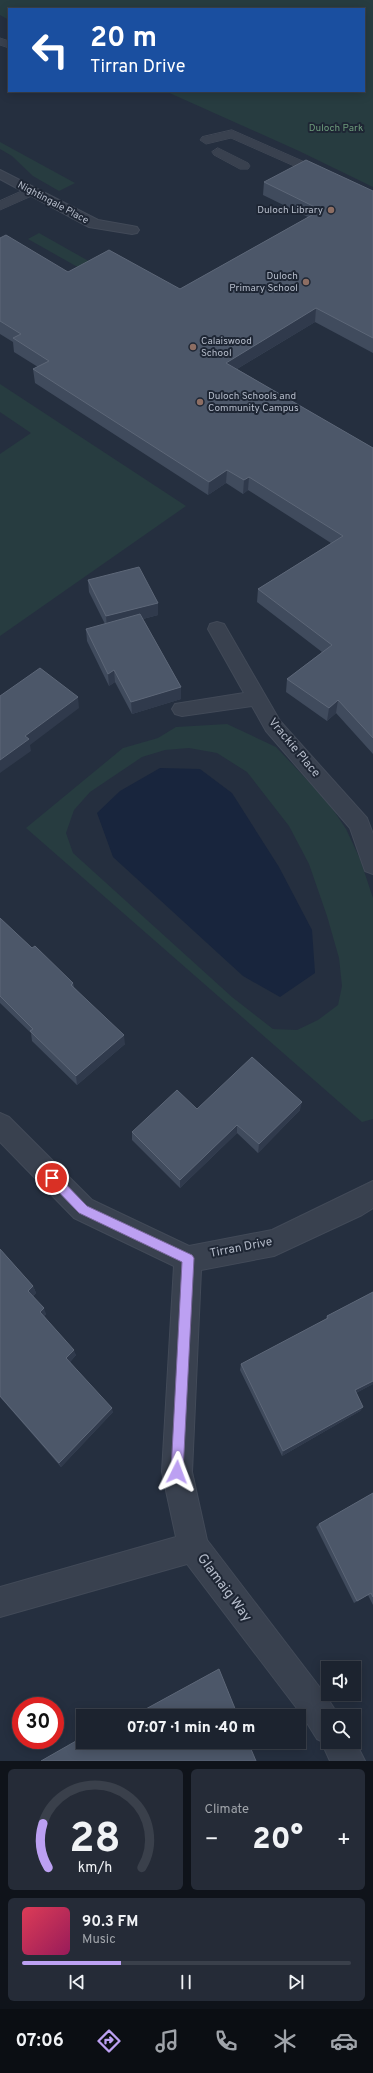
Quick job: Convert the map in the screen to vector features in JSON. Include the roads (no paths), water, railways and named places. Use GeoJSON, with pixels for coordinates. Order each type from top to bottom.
{"type":"FeatureCollection","features":[{"type":"Feature","properties":{"kind":"street","name":"Nightingale Place"},"geometry":{"type":"LineString","coordinates":[[0,174],[94,224],[132,230]]}},
{"type":"Feature","properties":{"kind":"street","name":"Vrackie Place"},"geometry":{"type":"LineString","coordinates":[[217,628],[273,726],[359,824],[373,865]]}},
{"type":"Feature","properties":{"kind":"street"},"geometry":{"type":"LineString","coordinates":[[182,709],[257,698]]}},
{"type":"Feature","properties":{"kind":"street"},"geometry":{"type":"LineString","coordinates":[[0,1125],[83,1209],[188,1258]]}},
{"type":"Feature","properties":{"kind":"street","name":"Tirran Drive"},"geometry":{"type":"LineString","coordinates":[[188,1258],[274,1243],[354,1206],[373,1194]]}},
{"type":"Feature","properties":{"kind":"street","name":"Glamaig Way"},"geometry":{"type":"LineString","coordinates":[[188,1258],[177,1472],[193,1547],[313,1704],[321,1717]]}},
{"type":"Feature","properties":{"kind":"street"},"geometry":{"type":"LineString","coordinates":[[0,1602],[193,1547]]}},
{"type":"Feature","properties":{"kind":"street"},"geometry":{"type":"LineString","coordinates":[[341,1749],[349,1761]]}},
{"type":"Feature","properties":{"kind":"lane"},"geometry":{"type":"LineString","coordinates":[[206,140],[232,134],[373,197]]}},
{"type":"Feature","properties":{"kind":"lane"},"geometry":{"type":"LineString","coordinates":[[218,152],[244,166]]}},
{"type":"Feature","properties":{"kind":"lane"},"geometry":{"type":"LineString","coordinates":[[0,206],[31,191]]}},
{"type":"Feature","properties":{"kind":"water"},"geometry":{"type":"Polygon","coordinates":[[[160,768],[200,769],[232,793],[279,867],[312,930],[315,973],[280,997],[243,976],[113,857],[97,813],[120,791],[160,768]]]}},
{"type":"Feature","properties":{"kind":"place","name":"Duloch Library"},"geometry":{"type":"Point","coordinates":[331,210]}},
{"type":"Feature","properties":{"kind":"place","name":"Duloch Primary School"},"geometry":{"type":"Point","coordinates":[306,282]}},
{"type":"Feature","properties":{"kind":"place","name":"Calaiswood School"},"geometry":{"type":"Point","coordinates":[193,347]}},
{"type":"Feature","properties":{"kind":"place","name":"Duloch Schools and Community Campus"},"geometry":{"type":"Point","coordinates":[200,402]}},
{"type":"Feature","properties":{"kind":"park label","name":"Duloch Park"},"geometry":{"type":"Point","coordinates":[336,128]}}]}
